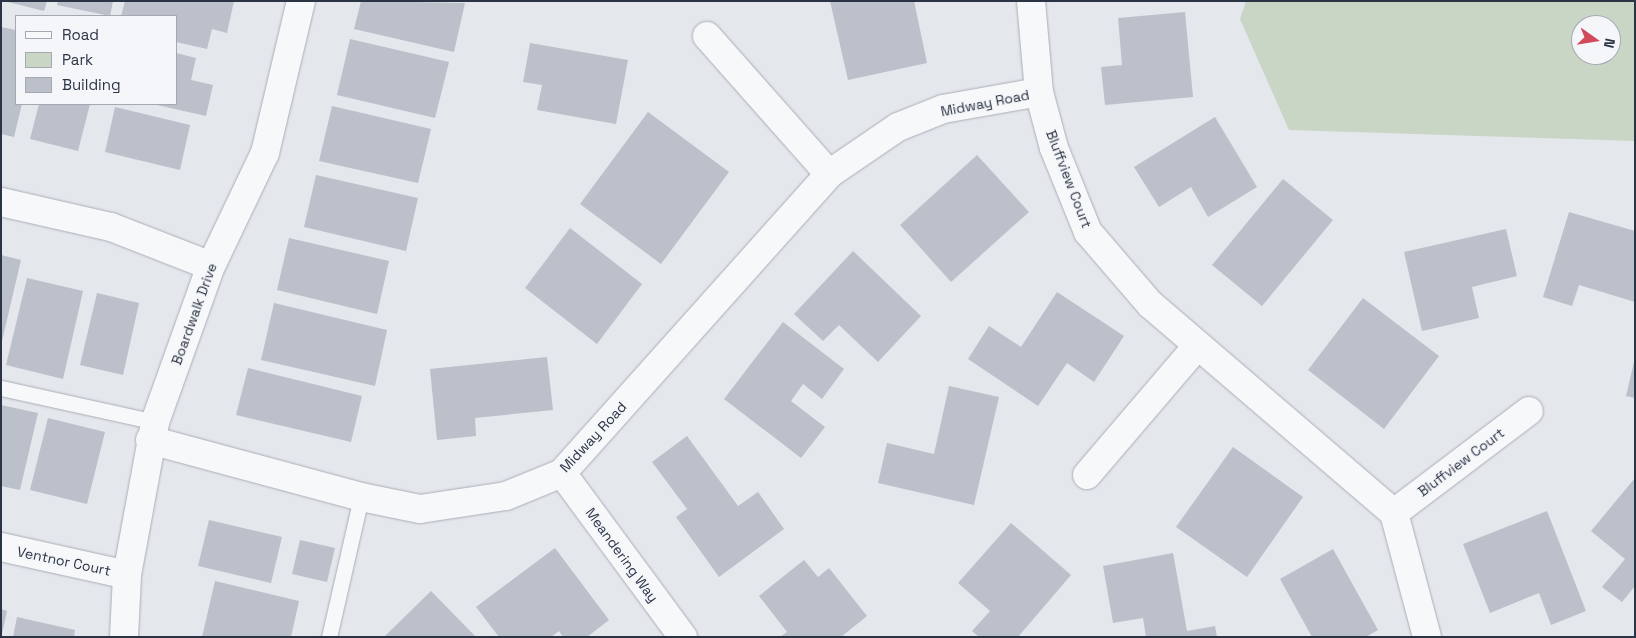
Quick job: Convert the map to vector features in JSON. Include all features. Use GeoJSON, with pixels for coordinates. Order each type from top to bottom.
{"type":"FeatureCollection","features":[{"type":"Feature","properties":{"kind":"street","name":"Boardwalk Drive"},"geometry":{"type":"LineString","coordinates":[[124,637],[127,575],[153,431],[211,266],[265,153],[301,1]]}},
{"type":"Feature","properties":{"kind":"street","name":"Bluffview Court"},"geometry":{"type":"LineString","coordinates":[[1031,1],[1039,92],[1054,148],[1088,232],[1150,304],[1394,513],[1529,411]]}},
{"type":"Feature","properties":{"kind":"street"},"geometry":{"type":"LineString","coordinates":[[707,36],[829,174]]}},
{"type":"Feature","properties":{"kind":"street","name":"Midway Road"},"geometry":{"type":"LineString","coordinates":[[153,431],[361,497],[420,509],[506,496],[562,473],[829,174],[898,127],[944,109],[1039,92]]}},
{"type":"Feature","properties":{"kind":"street"},"geometry":{"type":"LineString","coordinates":[[1,202],[111,227],[211,266]]}},
{"type":"Feature","properties":{"kind":"street"},"geometry":{"type":"LineString","coordinates":[[1086,475],[1197,346]]}},
{"type":"Feature","properties":{"kind":"street","name":"Meandering Way"},"geometry":{"type":"LineString","coordinates":[[562,473],[683,637]]}},
{"type":"Feature","properties":{"kind":"street"},"geometry":{"type":"LineString","coordinates":[[1394,513],[1427,637]]}},
{"type":"Feature","properties":{"kind":"street","name":"Ventnor Court"},"geometry":{"type":"LineString","coordinates":[[1,547],[127,575]]}},
{"type":"Feature","properties":{"kind":"lane"},"geometry":{"type":"LineString","coordinates":[[1,388],[153,431]]}},
{"type":"Feature","properties":{"kind":"lane"},"geometry":{"type":"LineString","coordinates":[[329,637],[361,497]]}},
{"type":"Feature","properties":{"kind":"green space"},"geometry":{"type":"Polygon","coordinates":[[[1246,1],[1635,1],[1635,141],[1289,130],[1240,19],[1246,1]]]}},
{"type":"Feature","properties":{"kind":"building"},"geometry":{"type":"Polygon","coordinates":[[[4,1],[47,1],[44,11],[4,1]]]}},
{"type":"Feature","properties":{"kind":"building"},"geometry":{"type":"Polygon","coordinates":[[[58,1],[113,1],[110,15],[57,5],[58,1]]]}},
{"type":"Feature","properties":{"kind":"building"},"geometry":{"type":"Polygon","coordinates":[[[125,1],[234,1],[227,33],[212,29],[207,49],[178,42],[178,15],[121,15],[125,1]]]}},
{"type":"Feature","properties":{"kind":"building"},"geometry":{"type":"Polygon","coordinates":[[[361,1],[465,3],[454,52],[354,29],[361,1]]]}},
{"type":"Feature","properties":{"kind":"building"},"geometry":{"type":"Polygon","coordinates":[[[830,1],[914,1],[927,63],[848,80],[830,1]]]}},
{"type":"Feature","properties":{"kind":"building"},"geometry":{"type":"Polygon","coordinates":[[[1185,12],[1193,97],[1105,105],[1101,67],[1122,65],[1118,18],[1185,12]]]}},
{"type":"Feature","properties":{"kind":"building"},"geometry":{"type":"Polygon","coordinates":[[[1,27],[15,30],[15,105],[22,105],[14,137],[1,134],[1,27]]]}},
{"type":"Feature","properties":{"kind":"building"},"geometry":{"type":"Polygon","coordinates":[[[350,39],[449,62],[435,118],[337,95],[350,39]]]}},
{"type":"Feature","properties":{"kind":"building"},"geometry":{"type":"Polygon","coordinates":[[[530,43],[628,60],[616,124],[537,110],[542,85],[523,82],[530,43]]]}},
{"type":"Feature","properties":{"kind":"building"},"geometry":{"type":"Polygon","coordinates":[[[178,54],[196,58],[191,80],[213,85],[206,116],[157,105],[178,105],[178,54]]]}},
{"type":"Feature","properties":{"kind":"building"},"geometry":{"type":"Polygon","coordinates":[[[39,105],[90,105],[78,151],[30,139],[39,105]]]}},
{"type":"Feature","properties":{"kind":"building"},"geometry":{"type":"Polygon","coordinates":[[[332,106],[431,129],[418,183],[319,161],[332,106]]]}},
{"type":"Feature","properties":{"kind":"building"},"geometry":{"type":"Polygon","coordinates":[[[115,107],[190,125],[180,170],[105,152],[115,107]]]}},
{"type":"Feature","properties":{"kind":"building"},"geometry":{"type":"Polygon","coordinates":[[[648,112],[729,172],[661,264],[580,204],[648,112]]]}},
{"type":"Feature","properties":{"kind":"building"},"geometry":{"type":"Polygon","coordinates":[[[1215,117],[1257,187],[1208,217],[1191,187],[1159,207],[1134,167],[1215,117]]]}},
{"type":"Feature","properties":{"kind":"building"},"geometry":{"type":"Polygon","coordinates":[[[977,155],[1029,212],[951,282],[900,225],[977,155]]]}},
{"type":"Feature","properties":{"kind":"building"},"geometry":{"type":"Polygon","coordinates":[[[316,175],[418,198],[406,251],[304,227],[316,175]]]}},
{"type":"Feature","properties":{"kind":"building"},"geometry":{"type":"Polygon","coordinates":[[[1283,179],[1333,220],[1262,306],[1212,265],[1283,179]]]}},
{"type":"Feature","properties":{"kind":"building"},"geometry":{"type":"Polygon","coordinates":[[[1569,212],[1635,231],[1635,302],[1579,285],[1572,306],[1543,297],[1569,212]]]}},
{"type":"Feature","properties":{"kind":"building"},"geometry":{"type":"Polygon","coordinates":[[[570,228],[642,284],[597,344],[525,288],[570,228]]]}},
{"type":"Feature","properties":{"kind":"building"},"geometry":{"type":"Polygon","coordinates":[[[1506,229],[1517,276],[1472,287],[1479,318],[1422,331],[1404,252],[1506,229]]]}},
{"type":"Feature","properties":{"kind":"building"},"geometry":{"type":"Polygon","coordinates":[[[289,238],[389,261],[377,314],[277,290],[289,238]]]}},
{"type":"Feature","properties":{"kind":"building"},"geometry":{"type":"Polygon","coordinates":[[[853,251],[921,316],[878,362],[839,325],[823,341],[794,314],[853,251]]]}},
{"type":"Feature","properties":{"kind":"building"},"geometry":{"type":"Polygon","coordinates":[[[1,255],[21,260],[2,341],[1,341],[1,255]]]}},
{"type":"Feature","properties":{"kind":"building"},"geometry":{"type":"Polygon","coordinates":[[[27,278],[83,291],[63,379],[6,365],[27,278]]]}},
{"type":"Feature","properties":{"kind":"building"},"geometry":{"type":"Polygon","coordinates":[[[1057,292],[1124,336],[1094,382],[1067,363],[1038,406],[968,359],[989,326],[1021,347],[1057,292]]]}},
{"type":"Feature","properties":{"kind":"building"},"geometry":{"type":"Polygon","coordinates":[[[97,293],[139,303],[123,375],[80,365],[97,293]]]}},
{"type":"Feature","properties":{"kind":"building"},"geometry":{"type":"Polygon","coordinates":[[[1363,298],[1439,356],[1384,429],[1308,370],[1363,298]]]}},
{"type":"Feature","properties":{"kind":"building"},"geometry":{"type":"Polygon","coordinates":[[[274,303],[387,330],[375,386],[261,360],[274,303]]]}},
{"type":"Feature","properties":{"kind":"building"},"geometry":{"type":"Polygon","coordinates":[[[783,322],[844,369],[822,399],[803,384],[791,401],[825,427],[801,458],[724,399],[783,322]]]}},
{"type":"Feature","properties":{"kind":"building"},"geometry":{"type":"Polygon","coordinates":[[[547,357],[553,410],[475,418],[476,436],[437,440],[430,369],[547,357]]]}},
{"type":"Feature","properties":{"kind":"building"},"geometry":{"type":"Polygon","coordinates":[[[1635,362],[1635,398],[1626,396],[1635,362]]]}},
{"type":"Feature","properties":{"kind":"building"},"geometry":{"type":"Polygon","coordinates":[[[248,368],[362,396],[351,442],[236,415],[248,368]]]}},
{"type":"Feature","properties":{"kind":"building"},"geometry":{"type":"Polygon","coordinates":[[[949,386],[999,397],[974,505],[878,483],[887,443],[934,454],[949,386]]]}},
{"type":"Feature","properties":{"kind":"building"},"geometry":{"type":"Polygon","coordinates":[[[1,405],[38,413],[20,490],[1,486],[1,405]]]}},
{"type":"Feature","properties":{"kind":"building"},"geometry":{"type":"Polygon","coordinates":[[[48,418],[105,432],[87,504],[30,490],[48,418]]]}},
{"type":"Feature","properties":{"kind":"building"},"geometry":{"type":"Polygon","coordinates":[[[687,436],[738,506],[758,492],[784,529],[719,577],[676,517],[687,509],[652,462],[687,436]]]}},
{"type":"Feature","properties":{"kind":"building"},"geometry":{"type":"Polygon","coordinates":[[[1233,447],[1303,497],[1247,577],[1176,527],[1233,447]]]}},
{"type":"Feature","properties":{"kind":"building"},"geometry":{"type":"Polygon","coordinates":[[[1635,478],[1635,586],[1622,602],[1602,587],[1625,559],[1591,531],[1635,478]]]}},
{"type":"Feature","properties":{"kind":"building"},"geometry":{"type":"Polygon","coordinates":[[[1547,511],[1586,611],[1551,625],[1539,593],[1490,613],[1463,544],[1547,511]]]}},
{"type":"Feature","properties":{"kind":"building"},"geometry":{"type":"Polygon","coordinates":[[[209,520],[282,537],[271,583],[198,566],[209,520]]]}},
{"type":"Feature","properties":{"kind":"building"},"geometry":{"type":"Polygon","coordinates":[[[1011,523],[1071,575],[1018,637],[979,637],[972,631],[990,611],[958,583],[1011,523]]]}},
{"type":"Feature","properties":{"kind":"building"},"geometry":{"type":"Polygon","coordinates":[[[300,540],[335,548],[327,582],[292,574],[300,540]]]}},
{"type":"Feature","properties":{"kind":"building"},"geometry":{"type":"Polygon","coordinates":[[[555,548],[609,620],[587,637],[563,637],[559,631],[551,637],[499,637],[476,607],[555,548]]]}},
{"type":"Feature","properties":{"kind":"building"},"geometry":{"type":"Polygon","coordinates":[[[1333,549],[1378,630],[1366,637],[1312,637],[1280,579],[1333,549]]]}},
{"type":"Feature","properties":{"kind":"building"},"geometry":{"type":"Polygon","coordinates":[[[1173,553],[1187,631],[1215,626],[1217,637],[1146,637],[1143,618],[1113,623],[1103,566],[1173,553]]]}},
{"type":"Feature","properties":{"kind":"building"},"geometry":{"type":"Polygon","coordinates":[[[804,560],[818,577],[829,568],[867,616],[841,637],[780,637],[787,632],[759,596],[804,560]]]}},
{"type":"Feature","properties":{"kind":"building"},"geometry":{"type":"Polygon","coordinates":[[[215,581],[299,601],[291,637],[202,637],[215,581]]]}},
{"type":"Feature","properties":{"kind":"building"},"geometry":{"type":"Polygon","coordinates":[[[431,591],[476,637],[384,637],[431,591]]]}},
{"type":"Feature","properties":{"kind":"building"},"geometry":{"type":"Polygon","coordinates":[[[1,609],[7,611],[2,634],[1,634],[1,609]]]}},
{"type":"Feature","properties":{"kind":"building"},"geometry":{"type":"Polygon","coordinates":[[[17,617],[75,630],[74,637],[13,637],[17,617]]]}}]}
